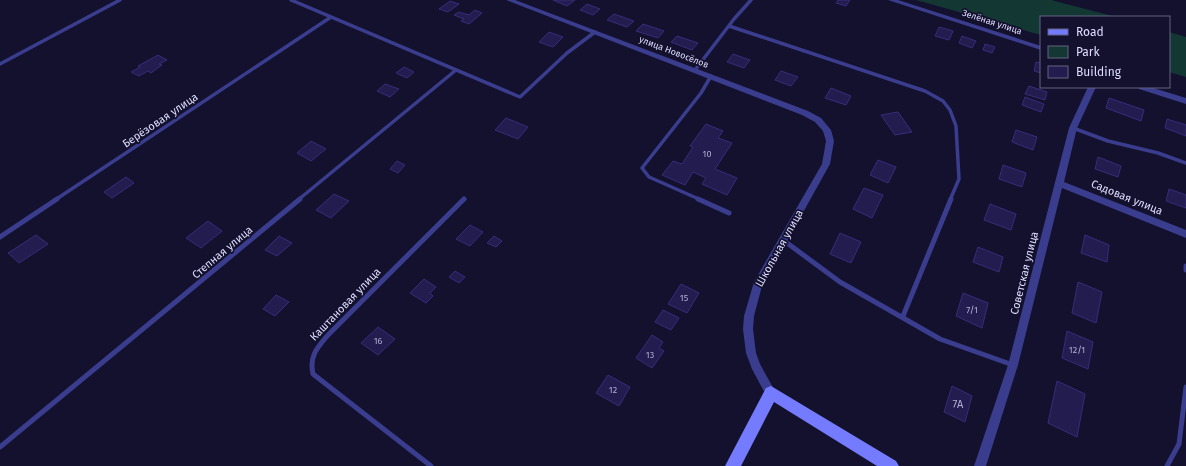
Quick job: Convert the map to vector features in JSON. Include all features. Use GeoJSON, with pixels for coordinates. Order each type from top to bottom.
{"type":"FeatureCollection","features":[{"type":"Feature","properties":{"kind":"street","name":"улица Новосёлов"},"geometry":{"type":"LineString","coordinates":[[509,0],[805,113],[818,120],[828,130]]}},
{"type":"Feature","properties":{"kind":"street","name":"Зелёная улица"},"geometry":{"type":"LineString","coordinates":[[891,0],[1040,48]]}},
{"type":"Feature","properties":{"kind":"street","name":"Советская улица"},"geometry":{"type":"LineString","coordinates":[[980,466],[1013,365],[1058,183],[1074,128],[1092,88]]}},
{"type":"Feature","properties":{"kind":"street"},"geometry":{"type":"LineString","coordinates":[[1145,88],[1186,101]]}},
{"type":"Feature","properties":{"kind":"street","name":"Школьная улица"},"geometry":{"type":"LineString","coordinates":[[828,130],[830,141],[826,164],[757,285],[746,325],[748,347],[756,368],[771,393],[891,466]]}},
{"type":"Feature","properties":{"kind":"street","name":"Садовая улица"},"geometry":{"type":"LineString","coordinates":[[1058,183],[1186,234]]}},
{"type":"Feature","properties":{"kind":"street"},"geometry":{"type":"LineString","coordinates":[[733,466],[771,393]]}},
{"type":"Feature","properties":{"kind":"lane"},"geometry":{"type":"LineString","coordinates":[[0,64],[120,0]]}},
{"type":"Feature","properties":{"kind":"lane"},"geometry":{"type":"LineString","coordinates":[[291,0],[520,97],[567,53],[595,32]]}},
{"type":"Feature","properties":{"kind":"lane"},"geometry":{"type":"LineString","coordinates":[[695,70],[751,0]]}},
{"type":"Feature","properties":{"kind":"lane","name":"Берёзовая улица"},"geometry":{"type":"LineString","coordinates":[[0,238],[331,17]]}},
{"type":"Feature","properties":{"kind":"lane"},"geometry":{"type":"LineString","coordinates":[[729,26],[925,91],[943,101],[950,110],[956,126],[959,179],[902,316]]}},
{"type":"Feature","properties":{"kind":"lane","name":"Степная улица"},"geometry":{"type":"LineString","coordinates":[[0,447],[456,70]]}},
{"type":"Feature","properties":{"kind":"lane"},"geometry":{"type":"LineString","coordinates":[[711,76],[701,93],[642,168],[648,176],[729,213]]}},
{"type":"Feature","properties":{"kind":"lane"},"geometry":{"type":"LineString","coordinates":[[1074,128],[1108,141],[1158,152],[1186,163]]}},
{"type":"Feature","properties":{"kind":"lane","name":"Каштановая улица"},"geometry":{"type":"LineString","coordinates":[[431,466],[313,374],[309,364],[313,352],[328,335],[464,199]]}},
{"type":"Feature","properties":{"kind":"lane"},"geometry":{"type":"LineString","coordinates":[[782,240],[840,282],[940,339],[1013,365]]}},
{"type":"Feature","properties":{"kind":"lane"},"geometry":{"type":"LineString","coordinates":[[1167,466],[1179,444],[1186,386]]}},
{"type":"Feature","properties":{"kind":"green space"},"geometry":{"type":"Polygon","coordinates":[[[916,0],[1051,0],[1112,16],[1040,16],[1040,35],[916,0]]]}},
{"type":"Feature","properties":{"kind":"green space"},"geometry":{"type":"Polygon","coordinates":[[[1170,32],[1186,37],[1186,77],[1170,72],[1170,32]]]}},
{"type":"Feature","properties":{"kind":"building"},"geometry":{"type":"Polygon","coordinates":[[[553,0],[575,0],[567,6],[553,0]]]}},
{"type":"Feature","properties":{"kind":"building"},"geometry":{"type":"Polygon","coordinates":[[[838,0],[850,0],[846,6],[836,3],[838,0]]]}},
{"type":"Feature","properties":{"kind":"building"},"geometry":{"type":"Polygon","coordinates":[[[450,1],[459,4],[448,12],[439,9],[450,1]]]}},
{"type":"Feature","properties":{"kind":"building"},"geometry":{"type":"Polygon","coordinates":[[[587,4],[600,9],[593,15],[580,10],[587,4]]]}},
{"type":"Feature","properties":{"kind":"building"},"geometry":{"type":"Polygon","coordinates":[[[475,10],[482,13],[469,24],[461,21],[464,19],[454,15],[459,12],[469,15],[475,10]]]}},
{"type":"Feature","properties":{"kind":"building"},"geometry":{"type":"Polygon","coordinates":[[[614,14],[634,21],[627,27],[607,20],[614,14]]]}},
{"type":"Feature","properties":{"kind":"building"},"geometry":{"type":"Polygon","coordinates":[[[643,24],[664,31],[658,38],[636,31],[643,24]]]}},
{"type":"Feature","properties":{"kind":"building"},"geometry":{"type":"Polygon","coordinates":[[[939,27],[953,31],[949,40],[935,36],[939,27]]]}},
{"type":"Feature","properties":{"kind":"building"},"geometry":{"type":"Polygon","coordinates":[[[549,32],[563,37],[553,47],[539,42],[549,32]]]}},
{"type":"Feature","properties":{"kind":"building"},"geometry":{"type":"Polygon","coordinates":[[[677,36],[698,43],[692,50],[671,42],[677,36]]]}},
{"type":"Feature","properties":{"kind":"building"},"geometry":{"type":"Polygon","coordinates":[[[962,36],[976,41],[972,48],[959,43],[962,36]]]}},
{"type":"Feature","properties":{"kind":"building"},"geometry":{"type":"Polygon","coordinates":[[[985,44],[995,47],[992,53],[983,50],[985,44]]]}},
{"type":"Feature","properties":{"kind":"building"},"geometry":{"type":"Polygon","coordinates":[[[733,54],[750,60],[744,68],[727,62],[733,54]]]}},
{"type":"Feature","properties":{"kind":"building"},"geometry":{"type":"Polygon","coordinates":[[[158,55],[167,60],[159,64],[162,65],[151,73],[148,71],[139,76],[131,72],[140,67],[138,66],[158,55]]]}},
{"type":"Feature","properties":{"kind":"building"},"geometry":{"type":"Polygon","coordinates":[[[1036,62],[1040,63],[1040,73],[1034,71],[1036,62]]]}},
{"type":"Feature","properties":{"kind":"building"},"geometry":{"type":"Polygon","coordinates":[[[404,67],[414,72],[407,78],[396,73],[404,67]]]}},
{"type":"Feature","properties":{"kind":"building"},"geometry":{"type":"Polygon","coordinates":[[[781,71],[798,77],[791,86],[775,80],[781,71]]]}},
{"type":"Feature","properties":{"kind":"building"},"geometry":{"type":"Polygon","coordinates":[[[385,84],[399,89],[390,97],[377,91],[385,84]]]}},
{"type":"Feature","properties":{"kind":"building"},"geometry":{"type":"Polygon","coordinates":[[[1029,86],[1047,92],[1045,100],[1025,94],[1029,86]]]}},
{"type":"Feature","properties":{"kind":"building"},"geometry":{"type":"Polygon","coordinates":[[[831,88],[851,96],[846,105],[825,98],[831,88]]]}},
{"type":"Feature","properties":{"kind":"building"},"geometry":{"type":"Polygon","coordinates":[[[1025,97],[1044,104],[1041,112],[1022,105],[1025,97]]]}},
{"type":"Feature","properties":{"kind":"building"},"geometry":{"type":"Polygon","coordinates":[[[1109,98],[1144,110],[1141,121],[1106,108],[1109,98]]]}},
{"type":"Feature","properties":{"kind":"building"},"geometry":{"type":"Polygon","coordinates":[[[898,112],[912,132],[895,135],[881,115],[898,112]]]}},
{"type":"Feature","properties":{"kind":"building"},"geometry":{"type":"Polygon","coordinates":[[[506,118],[528,127],[518,139],[495,130],[506,118]]]}},
{"type":"Feature","properties":{"kind":"building"},"geometry":{"type":"Polygon","coordinates":[[[1167,119],[1186,125],[1186,136],[1165,128],[1167,119]]]}},
{"type":"Feature","properties":{"kind":"building"},"geometry":{"type":"Polygon","coordinates":[[[706,124],[723,131],[718,138],[732,143],[715,169],[737,178],[727,195],[702,184],[706,178],[693,172],[685,185],[662,175],[673,161],[682,164],[693,147],[690,146],[706,124]]]}},
{"type":"Feature","properties":{"kind":"building"},"geometry":{"type":"Polygon","coordinates":[[[1016,130],[1037,137],[1033,150],[1012,142],[1016,130]]]}},
{"type":"Feature","properties":{"kind":"building"},"geometry":{"type":"Polygon","coordinates":[[[311,141],[326,149],[311,161],[297,153],[311,141]]]}},
{"type":"Feature","properties":{"kind":"building"},"geometry":{"type":"Polygon","coordinates":[[[1098,157],[1121,166],[1118,177],[1095,169],[1098,157]]]}},
{"type":"Feature","properties":{"kind":"building"},"geometry":{"type":"Polygon","coordinates":[[[878,160],[896,167],[888,183],[870,175],[878,160]]]}},
{"type":"Feature","properties":{"kind":"building"},"geometry":{"type":"Polygon","coordinates":[[[397,161],[405,165],[398,173],[390,169],[397,161]]]}},
{"type":"Feature","properties":{"kind":"building"},"geometry":{"type":"Polygon","coordinates":[[[1003,165],[1026,173],[1022,187],[999,179],[1003,165]]]}},
{"type":"Feature","properties":{"kind":"building"},"geometry":{"type":"Polygon","coordinates":[[[126,177],[134,183],[112,198],[104,192],[126,177]]]}},
{"type":"Feature","properties":{"kind":"building"},"geometry":{"type":"Polygon","coordinates":[[[864,188],[883,195],[872,218],[853,209],[864,188]]]}},
{"type":"Feature","properties":{"kind":"building"},"geometry":{"type":"Polygon","coordinates":[[[1169,189],[1186,195],[1186,208],[1166,201],[1169,189]]]}},
{"type":"Feature","properties":{"kind":"building"},"geometry":{"type":"Polygon","coordinates":[[[334,194],[349,201],[331,218],[316,210],[334,194]]]}},
{"type":"Feature","properties":{"kind":"building"},"geometry":{"type":"Polygon","coordinates":[[[990,204],[1016,214],[1011,230],[984,220],[990,204]]]}},
{"type":"Feature","properties":{"kind":"building"},"geometry":{"type":"Polygon","coordinates":[[[208,221],[222,231],[201,248],[186,238],[208,221]]]}},
{"type":"Feature","properties":{"kind":"building"},"geometry":{"type":"Polygon","coordinates":[[[470,225],[483,232],[470,246],[456,239],[470,225]]]}},
{"type":"Feature","properties":{"kind":"building"},"geometry":{"type":"Polygon","coordinates":[[[840,233],[861,242],[851,263],[830,254],[840,233]]]}},
{"type":"Feature","properties":{"kind":"building"},"geometry":{"type":"Polygon","coordinates":[[[36,235],[48,244],[19,263],[8,253],[36,235]]]}},
{"type":"Feature","properties":{"kind":"building"},"geometry":{"type":"Polygon","coordinates":[[[1085,235],[1109,245],[1107,262],[1081,253],[1085,235]]]}},
{"type":"Feature","properties":{"kind":"building"},"geometry":{"type":"Polygon","coordinates":[[[279,236],[292,243],[277,256],[265,250],[279,236]]]}},
{"type":"Feature","properties":{"kind":"building"},"geometry":{"type":"Polygon","coordinates":[[[494,236],[502,241],[496,247],[487,243],[494,236]]]}},
{"type":"Feature","properties":{"kind":"building"},"geometry":{"type":"Polygon","coordinates":[[[978,247],[1003,257],[999,272],[973,262],[978,247]]]}},
{"type":"Feature","properties":{"kind":"building"},"geometry":{"type":"Polygon","coordinates":[[[455,271],[465,277],[459,283],[449,277],[455,271]]]}},
{"type":"Feature","properties":{"kind":"building"},"geometry":{"type":"Polygon","coordinates":[[[424,279],[436,287],[430,293],[433,296],[426,303],[410,293],[424,279]]]}},
{"type":"Feature","properties":{"kind":"building"},"geometry":{"type":"Polygon","coordinates":[[[1078,282],[1102,292],[1096,323],[1072,313],[1078,282]]]}},
{"type":"Feature","properties":{"kind":"building"},"geometry":{"type":"Polygon","coordinates":[[[681,284],[699,293],[687,313],[668,304],[681,284]]]}},
{"type":"Feature","properties":{"kind":"building"},"geometry":{"type":"Polygon","coordinates":[[[963,293],[988,303],[982,328],[956,316],[963,293]]]}},
{"type":"Feature","properties":{"kind":"building"},"geometry":{"type":"Polygon","coordinates":[[[276,295],[289,302],[275,316],[263,309],[276,295]]]}},
{"type":"Feature","properties":{"kind":"building"},"geometry":{"type":"Polygon","coordinates":[[[663,310],[679,318],[671,330],[655,322],[663,310]]]}},
{"type":"Feature","properties":{"kind":"building"},"geometry":{"type":"Polygon","coordinates":[[[378,327],[395,339],[378,355],[361,343],[378,327]]]}},
{"type":"Feature","properties":{"kind":"building"},"geometry":{"type":"Polygon","coordinates":[[[1067,331],[1093,342],[1088,369],[1062,358],[1067,331]]]}},
{"type":"Feature","properties":{"kind":"building"},"geometry":{"type":"Polygon","coordinates":[[[652,335],[663,342],[659,348],[664,351],[652,368],[636,358],[652,335]]]}},
{"type":"Feature","properties":{"kind":"building"},"geometry":{"type":"Polygon","coordinates":[[[608,375],[630,387],[619,406],[596,393],[608,375]]]}},
{"type":"Feature","properties":{"kind":"building"},"geometry":{"type":"Polygon","coordinates":[[[1057,381],[1085,394],[1077,437],[1048,423],[1057,381]]]}},
{"type":"Feature","properties":{"kind":"building"},"geometry":{"type":"Polygon","coordinates":[[[952,386],[972,396],[965,422],[944,412],[952,386]]]}}]}
